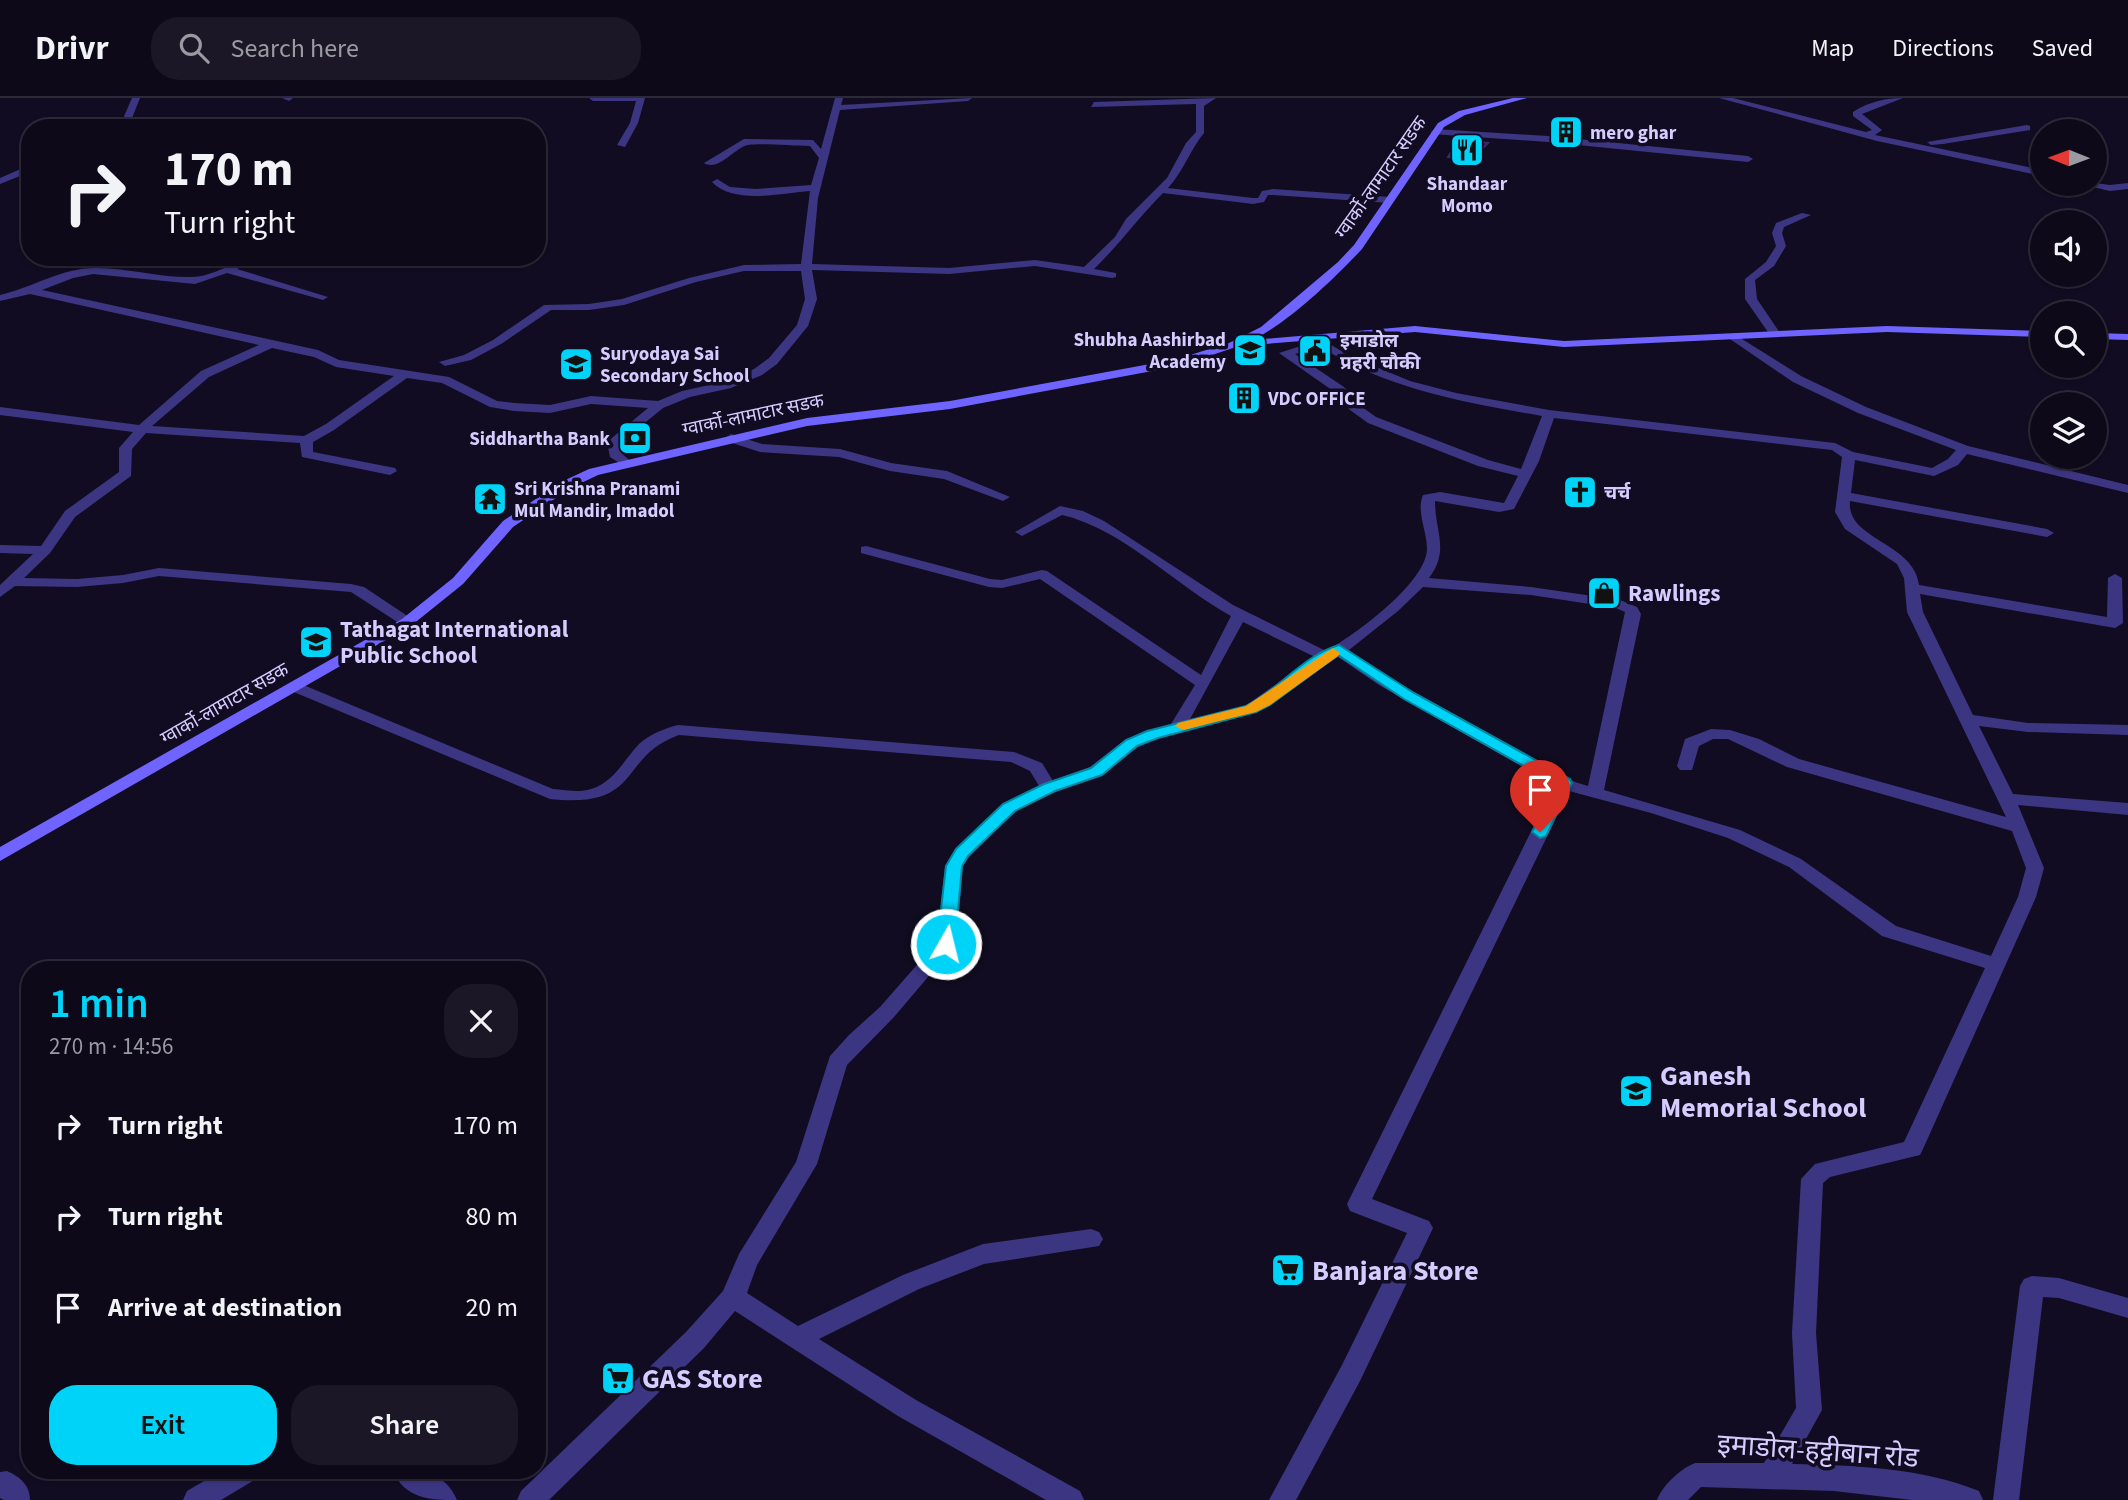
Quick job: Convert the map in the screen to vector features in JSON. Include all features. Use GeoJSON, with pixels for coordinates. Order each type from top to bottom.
{"type":"FeatureCollection","features":[{"type":"Feature","properties":{"kind":"main road","name":"ग्वार्को-लामाटार सडक"},"geometry":{"type":"LineString","coordinates":[[0,855],[407,622],[458,581],[508,524],[566,485],[594,472],[807,422],[950,405],[1031,391],[1179,362],[1233,345],[1265,329],[1342,264],[1358,247],[1441,125],[1462,113],[1523,98]]}},
{"type":"Feature","properties":{"kind":"main road"},"geometry":{"type":"LineString","coordinates":[[1233,345],[1317,341],[1433,329],[1564,344],[1886,329],[2030,334]]}},
{"type":"Feature","properties":{"kind":"main road"},"geometry":{"type":"LineString","coordinates":[[2107,336],[2128,337]]}},
{"type":"Feature","properties":{"kind":"street"},"geometry":{"type":"LineString","coordinates":[[127,119],[135,98],[149,98]]}},
{"type":"Feature","properties":{"kind":"street"},"geometry":{"type":"LineString","coordinates":[[593,98],[641,98],[634,123],[622,145]]}},
{"type":"Feature","properties":{"kind":"street"},"geometry":{"type":"LineString","coordinates":[[627,464],[615,454],[613,442],[634,423],[659,405],[686,394],[735,382],[758,372],[773,361],[802,326],[811,299],[806,267],[816,188],[837,103],[968,98]]}},
{"type":"Feature","properties":{"kind":"street"},"geometry":{"type":"LineString","coordinates":[[1723,98],[1899,143],[1934,148],[2030,170]]}},
{"type":"Feature","properties":{"kind":"street"},"geometry":{"type":"LineString","coordinates":[[1868,135],[1878,130],[1856,114],[1865,108],[1899,98]]}},
{"type":"Feature","properties":{"kind":"street"},"geometry":{"type":"LineString","coordinates":[[1094,104],[1210,99]]}},
{"type":"Feature","properties":{"kind":"street"},"geometry":{"type":"LineString","coordinates":[[1088,269],[1119,239],[1130,221],[1171,179],[1191,143],[1200,133],[1200,105],[1210,99]]}},
{"type":"Feature","properties":{"kind":"street"},"geometry":{"type":"LineString","coordinates":[[1899,143],[1940,141],[1973,137],[2007,128],[2027,128]]}},
{"type":"Feature","properties":{"kind":"street"},"geometry":{"type":"LineString","coordinates":[[1435,132],[1548,139],[1748,159]]}},
{"type":"Feature","properties":{"kind":"street"},"geometry":{"type":"LineString","coordinates":[[709,163],[746,142],[778,145],[813,142],[824,159]]}},
{"type":"Feature","properties":{"kind":"street"},"geometry":{"type":"LineString","coordinates":[[0,181],[21,172]]}},
{"type":"Feature","properties":{"kind":"street"},"geometry":{"type":"LineString","coordinates":[[717,181],[727,190],[756,192],[816,188]]}},
{"type":"Feature","properties":{"kind":"street"},"geometry":{"type":"LineString","coordinates":[[2107,188],[2128,186]]}},
{"type":"Feature","properties":{"kind":"street"},"geometry":{"type":"LineString","coordinates":[[1160,190],[1253,201],[1261,200],[1265,193],[1273,192],[1390,200]]}},
{"type":"Feature","properties":{"kind":"street"},"geometry":{"type":"LineString","coordinates":[[1774,333],[1751,299],[1749,279],[1775,260],[1781,246],[1777,233],[1780,225],[1806,215]]}},
{"type":"Feature","properties":{"kind":"street"},"geometry":{"type":"LineString","coordinates":[[445,362],[467,358],[497,342],[548,307],[598,306],[628,301],[744,268],[948,271],[1035,263],[1088,269],[1112,275]]}},
{"type":"Feature","properties":{"kind":"street"},"geometry":{"type":"LineString","coordinates":[[0,298],[85,272],[128,273],[190,282],[234,266]]}},
{"type":"Feature","properties":{"kind":"street"},"geometry":{"type":"LineString","coordinates":[[226,269],[323,297]]}},
{"type":"Feature","properties":{"kind":"street"},"geometry":{"type":"LineString","coordinates":[[30,291],[318,354],[336,363],[445,380],[494,404],[550,409],[591,400],[659,405]]}},
{"type":"Feature","properties":{"kind":"street"},"geometry":{"type":"LineString","coordinates":[[1734,337],[1797,379],[1862,410],[1964,449],[2128,489]]}},
{"type":"Feature","properties":{"kind":"street"},"geometry":{"type":"LineString","coordinates":[[1526,474],[1483,463],[1372,420],[1354,407],[1339,390],[1285,353],[1317,341],[1406,384],[1455,397],[1549,414],[1835,447],[1849,455],[1934,472],[1953,462],[1964,449]]}},
{"type":"Feature","properties":{"kind":"street"},"geometry":{"type":"LineString","coordinates":[[0,593],[44,550],[70,514],[126,473],[125,448],[156,414],[205,374],[271,344]]}},
{"type":"Feature","properties":{"kind":"street"},"geometry":{"type":"LineString","coordinates":[[0,411],[142,429],[306,440],[330,427],[405,373]]}},
{"type":"Feature","properties":{"kind":"street"},"geometry":{"type":"LineString","coordinates":[[530,1500],[695,1340],[733,1297],[747,1261],[806,1164],[837,1062],[856,1040],[887,1012],[946,944],[954,866],[962,853],[1009,807],[1049,788],[1096,771],[1132,743],[1177,727],[1258,705],[1332,653],[1419,582],[1432,561],[1434,542],[1428,498],[1440,496],[1505,508],[1512,502],[1526,474],[1549,414]]}},
{"type":"Feature","properties":{"kind":"street"},"geometry":{"type":"LineString","coordinates":[[731,438],[760,448],[840,453],[890,467],[947,475],[1003,497]]}},
{"type":"Feature","properties":{"kind":"street"},"geometry":{"type":"LineString","coordinates":[[306,440],[307,454],[390,471]]}},
{"type":"Feature","properties":{"kind":"street"},"geometry":{"type":"LineString","coordinates":[[1772,1474],[1809,1410],[1804,1333],[1812,1178],[1823,1170],[1912,1149],[2027,897],[2035,868],[2007,799],[1915,612],[1911,578],[1903,562],[1850,526],[1842,512],[1849,455]]}},
{"type":"Feature","properties":{"kind":"street"},"geometry":{"type":"LineString","coordinates":[[1844,496],[2047,533]]}},
{"type":"Feature","properties":{"kind":"street"},"geometry":{"type":"LineString","coordinates":[[1022,532],[1060,510],[1080,515],[1122,537],[1186,582],[1240,614],[1332,653],[1564,783],[1734,834],[1795,863],[1889,931],[1995,964]]}},
{"type":"Feature","properties":{"kind":"street"},"geometry":{"type":"LineString","coordinates":[[0,549],[44,550]]}},
{"type":"Feature","properties":{"kind":"street"},"geometry":{"type":"LineString","coordinates":[[866,550],[989,583],[1002,584],[1042,574],[1204,684]]}},
{"type":"Feature","properties":{"kind":"street"},"geometry":{"type":"LineString","coordinates":[[13,582],[77,583],[123,579],[159,572],[351,588],[359,590],[407,622]]}},
{"type":"Feature","properties":{"kind":"street"},"geometry":{"type":"LineString","coordinates":[[1913,588],[2115,623],[2115,578]]}},
{"type":"Feature","properties":{"kind":"street"},"geometry":{"type":"LineString","coordinates":[[1419,582],[1531,591],[1620,604],[1632,610],[1595,793]]}},
{"type":"Feature","properties":{"kind":"street"},"geometry":{"type":"LineString","coordinates":[[1177,727],[1204,684],[1240,614]]}},
{"type":"Feature","properties":{"kind":"street"},"geometry":{"type":"LineString","coordinates":[[295,687],[550,794],[570,798],[597,796],[610,788],[659,735],[685,730],[1014,757],[1036,767],[1049,788]]}},
{"type":"Feature","properties":{"kind":"street"},"geometry":{"type":"LineString","coordinates":[[1969,719],[2045,729],[2128,730]]}},
{"type":"Feature","properties":{"kind":"street"},"geometry":{"type":"LineString","coordinates":[[1686,766],[1691,743],[1711,734],[1728,734],[1782,755],[1793,763],[2020,827]]}},
{"type":"Feature","properties":{"kind":"street"},"geometry":{"type":"LineString","coordinates":[[1282,1500],[1351,1373],[1421,1228],[1358,1204],[1564,783]]}},
{"type":"Feature","properties":{"kind":"street"},"geometry":{"type":"LineString","coordinates":[[2007,799],[2128,809]]}},
{"type":"Feature","properties":{"kind":"street"},"geometry":{"type":"LineString","coordinates":[[797,1338],[911,1282],[983,1254],[1091,1239]]}},
{"type":"Feature","properties":{"kind":"street"},"geometry":{"type":"LineString","coordinates":[[2006,1500],[2032,1286],[2059,1288],[2128,1308]]}},
{"type":"Feature","properties":{"kind":"street"},"geometry":{"type":"LineString","coordinates":[[733,1297],[907,1408],[1071,1500]]}},
{"type":"Feature","properties":{"kind":"street","name":"इमाडोल-हट्टीबान रोड"},"geometry":{"type":"LineString","coordinates":[[1670,1500],[1695,1475],[1772,1474],[1924,1487],[1970,1500]]}},
{"type":"Feature","properties":{"kind":"street"},"geometry":{"type":"LineString","coordinates":[[196,1500],[232,1479]]}},
{"type":"Feature","properties":{"kind":"street"},"geometry":{"type":"LineString","coordinates":[[417,1479],[444,1500]]}},
{"type":"Feature","properties":{"kind":"street"},"geometry":{"type":"LineString","coordinates":[[0,1485],[7,1484],[17,1494],[17,1500]]}},
{"type":"Feature","properties":{"kind":"building","name":"Shandaar Momo"},"geometry":{"type":"Polygon","coordinates":[[[1460,139],[1488,143],[1471,160],[1448,157],[1460,139]]]}},
{"type":"Feature","properties":{"kind":"slow traffic"},"geometry":{"type":"LineString","coordinates":[[1183,726],[1251,709],[1265,702],[1325,656],[1333,653]]}},
{"type":"Feature","properties":{"kind":"place","name":"mero ghar"},"geometry":{"type":"Point","coordinates":[1566,132]}},
{"type":"Feature","properties":{"kind":"place","name":"Shandaar Momo"},"geometry":{"type":"Point","coordinates":[1467,150]}},
{"type":"Feature","properties":{"kind":"place","name":"Shubha Aashirbad Academy"},"geometry":{"type":"Point","coordinates":[1250,350]}},
{"type":"Feature","properties":{"kind":"place","name":"इमाडोल प्रहरी चौकी"},"geometry":{"type":"Point","coordinates":[1315,351]}},
{"type":"Feature","properties":{"kind":"place","name":"Suryodaya Sai Secondary School"},"geometry":{"type":"Point","coordinates":[576,364]}},
{"type":"Feature","properties":{"kind":"place","name":"VDC OFFICE"},"geometry":{"type":"Point","coordinates":[1244,398]}},
{"type":"Feature","properties":{"kind":"place","name":"Siddhartha Bank"},"geometry":{"type":"Point","coordinates":[635,438]}},
{"type":"Feature","properties":{"kind":"place","name":"चर्च"},"geometry":{"type":"Point","coordinates":[1580,492]}},
{"type":"Feature","properties":{"kind":"place","name":"Sri Krishna Pranami Mul Mandir, Imadol"},"geometry":{"type":"Point","coordinates":[490,499]}},
{"type":"Feature","properties":{"kind":"place","name":"Rawlings"},"geometry":{"type":"Point","coordinates":[1604,593]}},
{"type":"Feature","properties":{"kind":"place","name":"Tathagat International Public School"},"geometry":{"type":"Point","coordinates":[316,642]}},
{"type":"Feature","properties":{"kind":"place","name":"Ganesh Memorial School"},"geometry":{"type":"Point","coordinates":[1636,1091]}},
{"type":"Feature","properties":{"kind":"place","name":"Banjara Store"},"geometry":{"type":"Point","coordinates":[1288,1270]}},
{"type":"Feature","properties":{"kind":"place","name":"GAS Store"},"geometry":{"type":"Point","coordinates":[618,1378]}},
{"type":"Feature","properties":{"kind":"route"},"geometry":{"type":"LineString","coordinates":[[946,944],[954,866],[962,853],[1009,807],[1049,788],[1096,771],[1132,743],[1153,734],[1251,709],[1265,702],[1325,656],[1339,650],[1385,682],[1479,738],[1564,783],[1540,832]]}}]}
